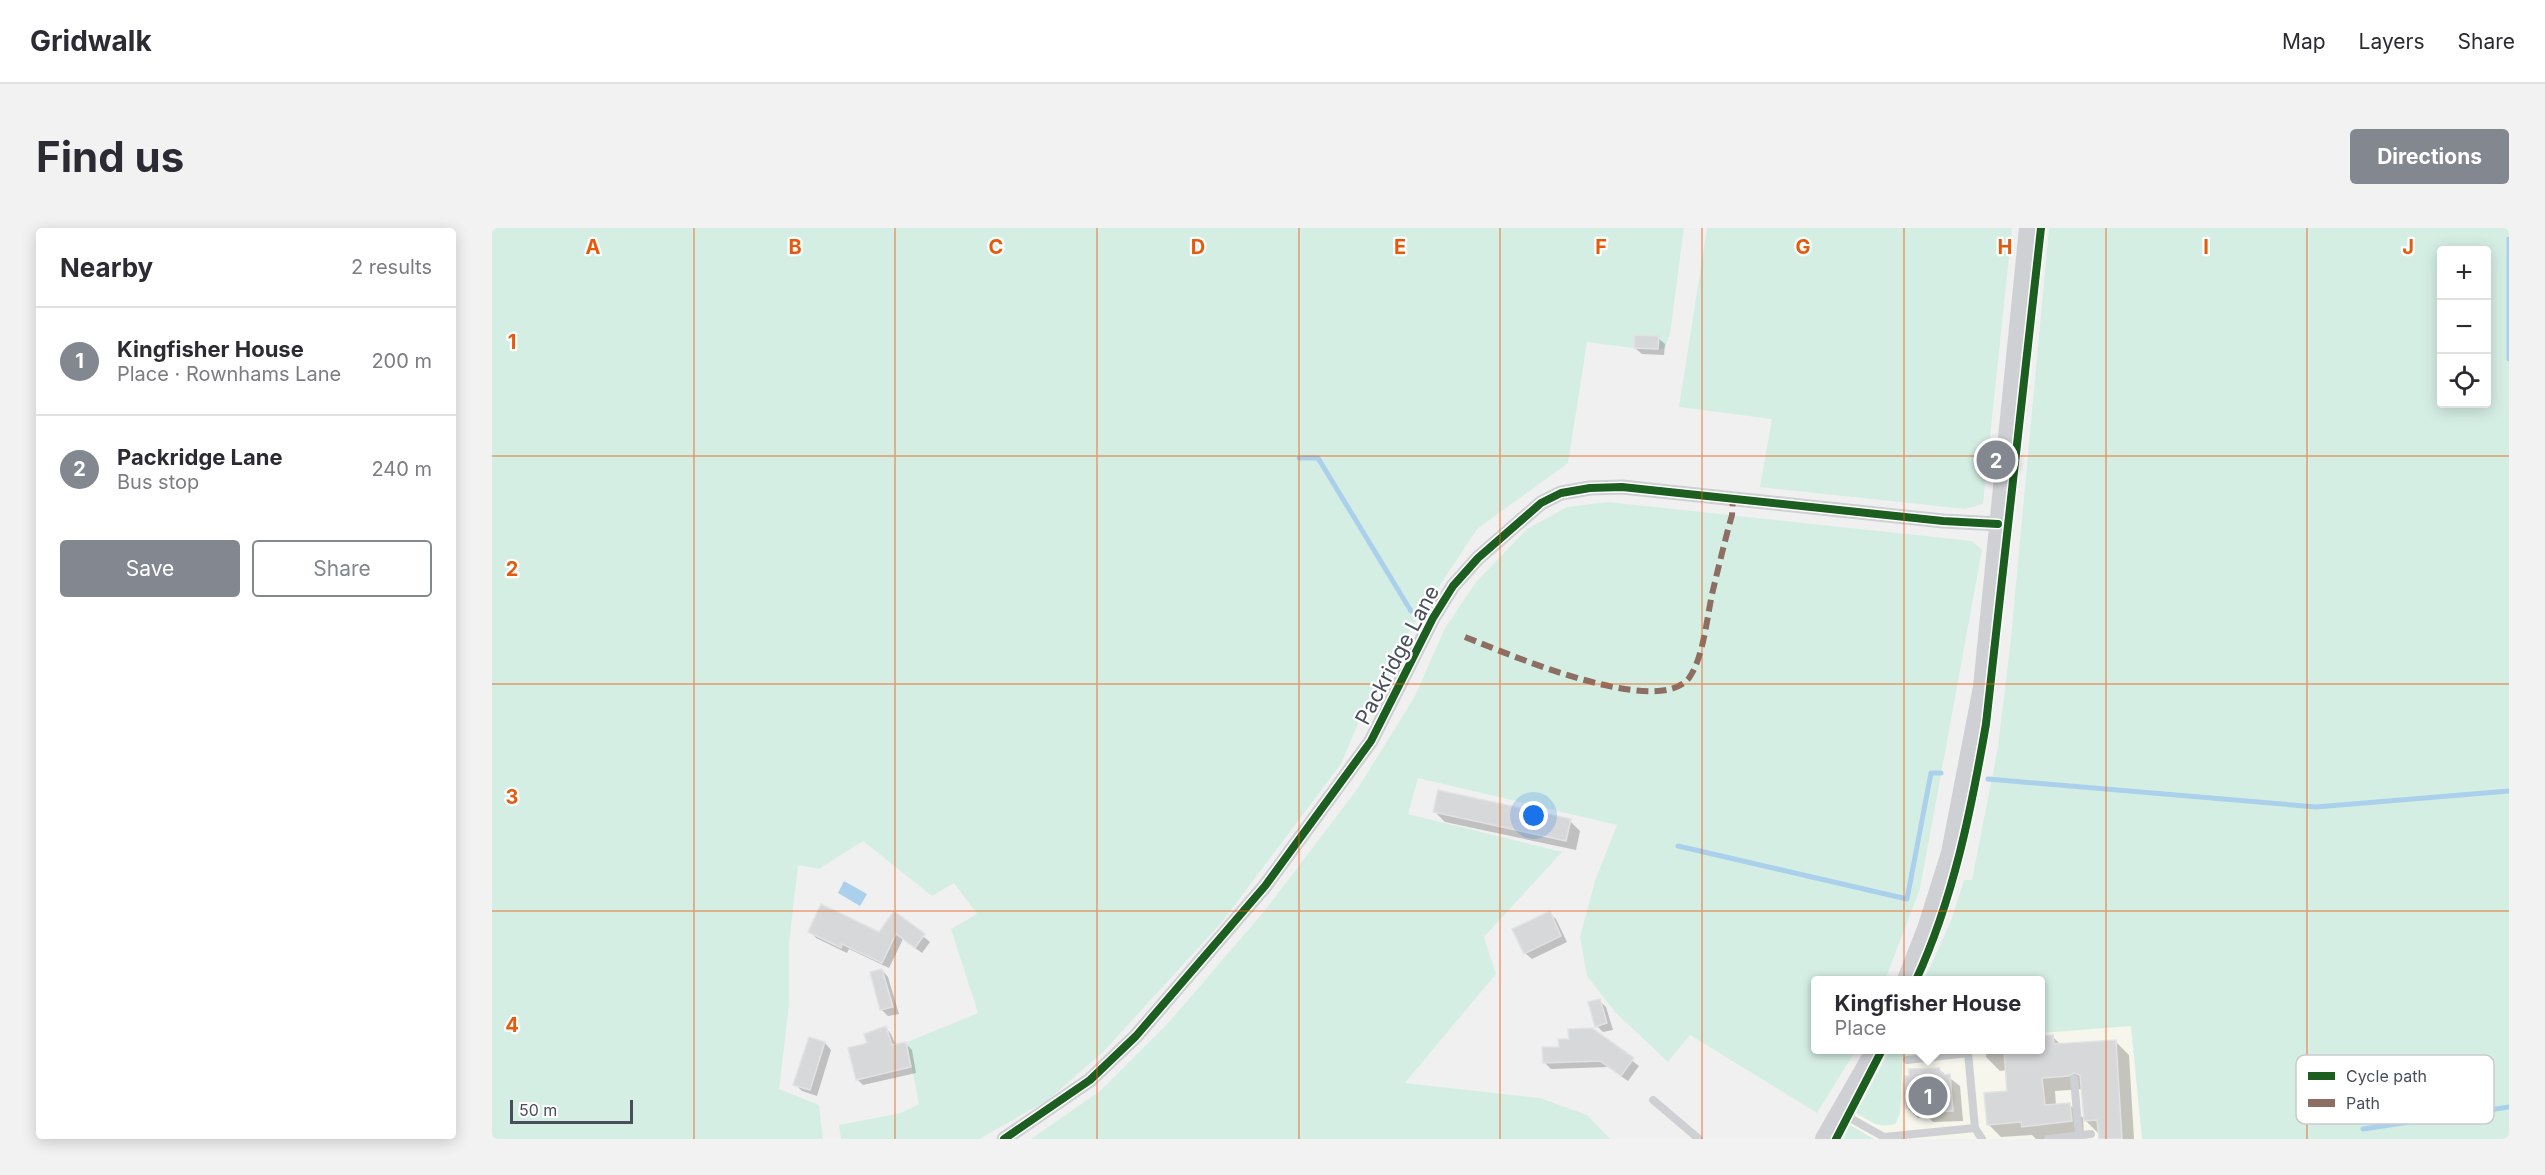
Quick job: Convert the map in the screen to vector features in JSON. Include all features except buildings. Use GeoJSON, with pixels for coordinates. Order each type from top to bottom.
{"type":"FeatureCollection","features":[{"type":"Feature","properties":{"kind":"street"},"geometry":{"type":"LineString","coordinates":[[1909,976],[1941,887],[1961,809],[1983,687],[2029,228]]}},
{"type":"Feature","properties":{"kind":"street","name":"Packridge Lane"},"geometry":{"type":"LineString","coordinates":[[1004,1139],[1090,1080],[1173,995],[1265,886],[1371,741],[1433,618],[1454,586],[1478,558],[1541,503],[1562,493],[1622,487],[1943,522],[1998,524]]}},
{"type":"Feature","properties":{"kind":"street"},"geometry":{"type":"LineString","coordinates":[[1825,1139],[1874,1054]]}},
{"type":"Feature","properties":{"kind":"lane"},"geometry":{"type":"LineString","coordinates":[[1907,1060],[1959,1054]]}},
{"type":"Feature","properties":{"kind":"lane"},"geometry":{"type":"LineString","coordinates":[[1968,1054],[1975,1128],[1982,1139]]}},
{"type":"Feature","properties":{"kind":"lane"},"geometry":{"type":"LineString","coordinates":[[2074,1079],[2079,1136]]}},
{"type":"Feature","properties":{"kind":"lane"},"geometry":{"type":"LineString","coordinates":[[1653,1100],[1699,1139]]}},
{"type":"Feature","properties":{"kind":"lane"},"geometry":{"type":"LineString","coordinates":[[1841,1113],[1884,1137],[1975,1128]]}},
{"type":"Feature","properties":{"kind":"lane"},"geometry":{"type":"LineString","coordinates":[[2048,1139],[2091,1134]]}},
{"type":"Feature","properties":{"kind":"shaded area"},"geometry":{"type":"Polygon","coordinates":[[[2131,1025],[2142,1139],[1843,1139],[1888,1054],[2045,1054],[2045,1033],[2131,1025]]]}},
{"type":"Feature","properties":{"kind":"green space"},"geometry":{"type":"Polygon","coordinates":[[[492,228],[1684,228],[1670,334],[1665,348],[1658,349],[1659,337],[1634,335],[1633,348],[1587,342],[1568,463],[1477,529],[1407,635],[1389,677],[1360,719],[1341,764],[1222,922],[1104,1051],[1048,1100],[979,1139],[841,1139],[839,1125],[901,1113],[919,1104],[907,1042],[978,1013],[951,929],[977,914],[954,883],[932,896],[863,841],[819,869],[798,865],[789,943],[789,1005],[779,1089],[819,1105],[823,1139],[492,1139],[492,228]]]}},
{"type":"Feature","properties":{"kind":"green space"},"geometry":{"type":"Polygon","coordinates":[[[1707,228],[2012,228],[1983,504],[1965,509],[1760,487],[1772,419],[1679,407],[1707,228]]]}},
{"type":"Feature","properties":{"kind":"green space"},"geometry":{"type":"Polygon","coordinates":[[[2049,228],[2509,228],[2509,1139],[2142,1139],[2131,1026],[2045,1033],[2045,976],[1926,976],[1951,921],[1964,880],[1972,880],[1998,747],[2011,638],[2049,228]]]}},
{"type":"Feature","properties":{"kind":"green space"},"geometry":{"type":"Polygon","coordinates":[[[1608,502],[1972,541],[1982,550],[1920,889],[1887,976],[1811,976],[1811,1054],[1854,1054],[1817,1113],[1690,1035],[1668,1062],[1615,1012],[1587,976],[1580,937],[1595,881],[1617,825],[1418,778],[1408,814],[1562,852],[1484,937],[1496,974],[1405,1083],[1540,1098],[1587,1115],[1610,1139],[1031,1139],[1100,1091],[1170,1021],[1266,909],[1358,788],[1415,696],[1445,628],[1476,582],[1527,529],[1567,507],[1608,502]]]}},
{"type":"Feature","properties":{"kind":"green space"},"geometry":{"type":"Polygon","coordinates":[[[1888,1054],[1903,1054],[1900,1113],[1896,1123],[1880,1125],[1856,1113],[1888,1054]]]}},
{"type":"Feature","properties":{"kind":"green space"},"geometry":{"type":"Polygon","coordinates":[[[1850,1125],[1874,1139],[1843,1139],[1850,1125]]]}},
{"type":"Feature","properties":{"kind":"water"},"geometry":{"type":"Polygon","coordinates":[[[844,881],[867,894],[860,906],[838,893],[844,881]]]}},
{"type":"Feature","properties":{"kind":"waterway"},"geometry":{"type":"LineString","coordinates":[[2509,239],[2509,359]]}},
{"type":"Feature","properties":{"kind":"waterway"},"geometry":{"type":"LineString","coordinates":[[1299,458],[1318,458],[1411,611]]}},
{"type":"Feature","properties":{"kind":"waterway"},"geometry":{"type":"LineString","coordinates":[[1678,846],[1907,899],[1931,773],[1941,773]]}},
{"type":"Feature","properties":{"kind":"waterway"},"geometry":{"type":"LineString","coordinates":[[1988,779],[2316,807],[2509,791]]}},
{"type":"Feature","properties":{"kind":"waterway"},"geometry":{"type":"LineString","coordinates":[[2494,1109],[2509,1107]]}},
{"type":"Feature","properties":{"kind":"waterway"},"geometry":{"type":"LineString","coordinates":[[2363,1129],[2396,1124]]}},
{"type":"Feature","properties":{"kind":"marked path"},"geometry":{"type":"LineString","coordinates":[[1465,637],[1580,679],[1646,691],[1672,689],[1689,678],[1698,659],[1732,515],[1733,499]]}},
{"type":"Feature","properties":{"kind":"cycle path"},"geometry":{"type":"LineString","coordinates":[[1918,976],[1940,918],[1959,855],[1986,724],[2041,228]]}},
{"type":"Feature","properties":{"kind":"cycle path"},"geometry":{"type":"LineString","coordinates":[[1004,1139],[1090,1080],[1136,1036],[1265,886],[1371,741],[1433,618],[1453,586],[1478,558],[1541,503],[1561,493],[1590,488],[1622,487],[1943,521],[1998,524]]}},
{"type":"Feature","properties":{"kind":"cycle path"},"geometry":{"type":"LineString","coordinates":[[1836,1139],[1880,1054]]}},
{"type":"Feature","properties":{"kind":"place","name":"Packridge Lane"},"geometry":{"type":"Point","coordinates":[1996,460]}},
{"type":"Feature","properties":{"kind":"place","name":"Kingfisher House"},"geometry":{"type":"Point","coordinates":[1928,1096]}}]}
